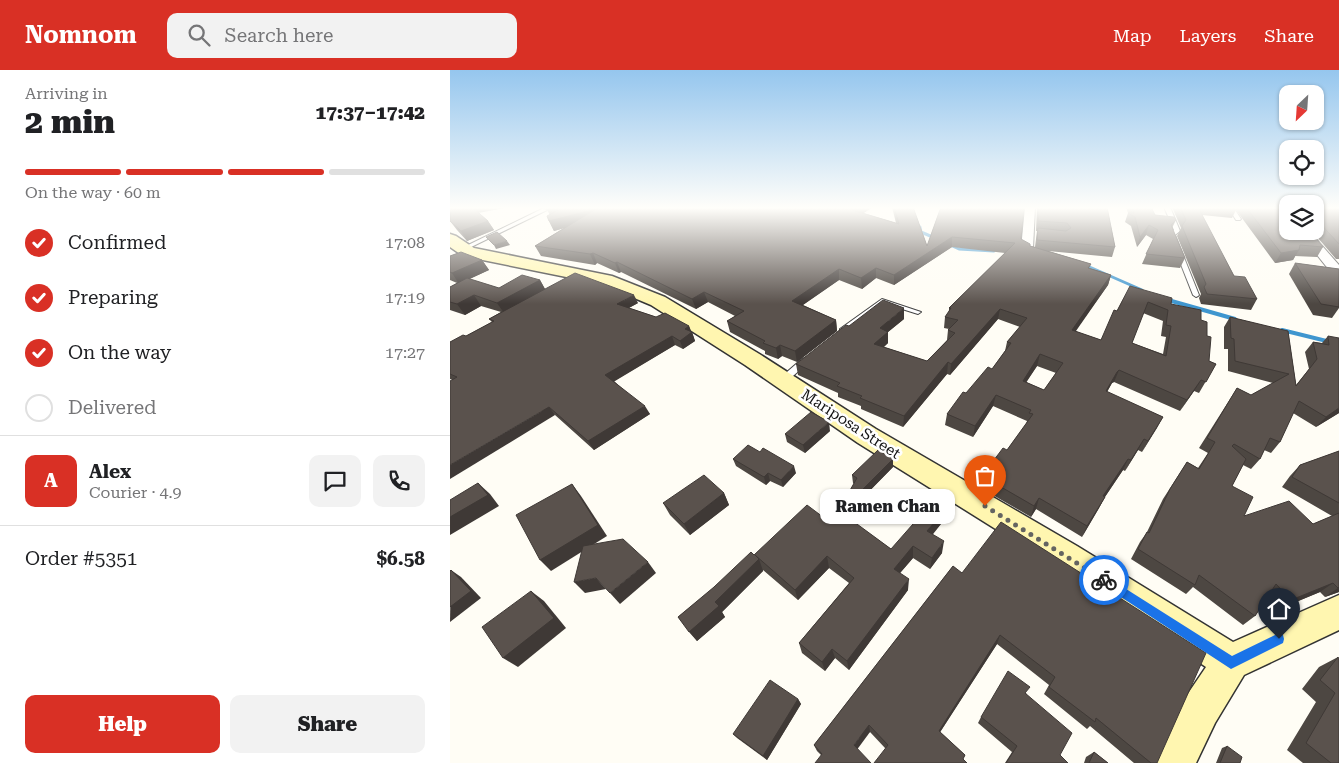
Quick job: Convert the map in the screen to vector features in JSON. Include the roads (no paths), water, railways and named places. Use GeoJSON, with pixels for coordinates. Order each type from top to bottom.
{"type":"FeatureCollection","features":[{"type":"Feature","properties":{"kind":"street"},"geometry":{"type":"LineString","coordinates":[[1027,249],[1032,239]]}},
{"type":"Feature","properties":{"kind":"street"},"geometry":{"type":"LineString","coordinates":[[1310,240],[1333,267],[1339,270]]}},
{"type":"Feature","properties":{"kind":"street","name":"Mariposa Street"},"geometry":{"type":"LineString","coordinates":[[456,244],[496,259],[564,275],[615,283],[658,301],[867,436],[1066,556],[1231,662]]}},
{"type":"Feature","properties":{"kind":"street"},"geometry":{"type":"LineString","coordinates":[[1174,763],[1201,709],[1231,662],[1339,612]]}},
{"type":"Feature","properties":{"kind":"lane"},"geometry":{"type":"LineString","coordinates":[[456,244],[468,239]]}},
{"type":"Feature","properties":{"kind":"lane"},"geometry":{"type":"LineString","coordinates":[[1174,239],[1196,295]]}},
{"type":"Feature","properties":{"kind":"lane"},"geometry":{"type":"LineString","coordinates":[[836,337],[882,301],[918,312]]}},
{"type":"Feature","properties":{"kind":"lane"},"geometry":{"type":"LineString","coordinates":[[783,380],[813,355]]}},
{"type":"Feature","properties":{"kind":"waterway"},"geometry":{"type":"LineString","coordinates":[[948,244],[959,249],[994,251]]}},
{"type":"Feature","properties":{"kind":"waterway"},"geometry":{"type":"LineString","coordinates":[[1085,265],[1142,290]]}},
{"type":"Feature","properties":{"kind":"waterway"},"geometry":{"type":"LineString","coordinates":[[1168,300],[1235,319]]}},
{"type":"Feature","properties":{"kind":"waterway"},"geometry":{"type":"LineString","coordinates":[[1282,330],[1339,344]]}},
{"type":"Feature","properties":{"kind":"place","name":"Ramen Chan"},"geometry":{"type":"Point","coordinates":[985,506]}}]}
